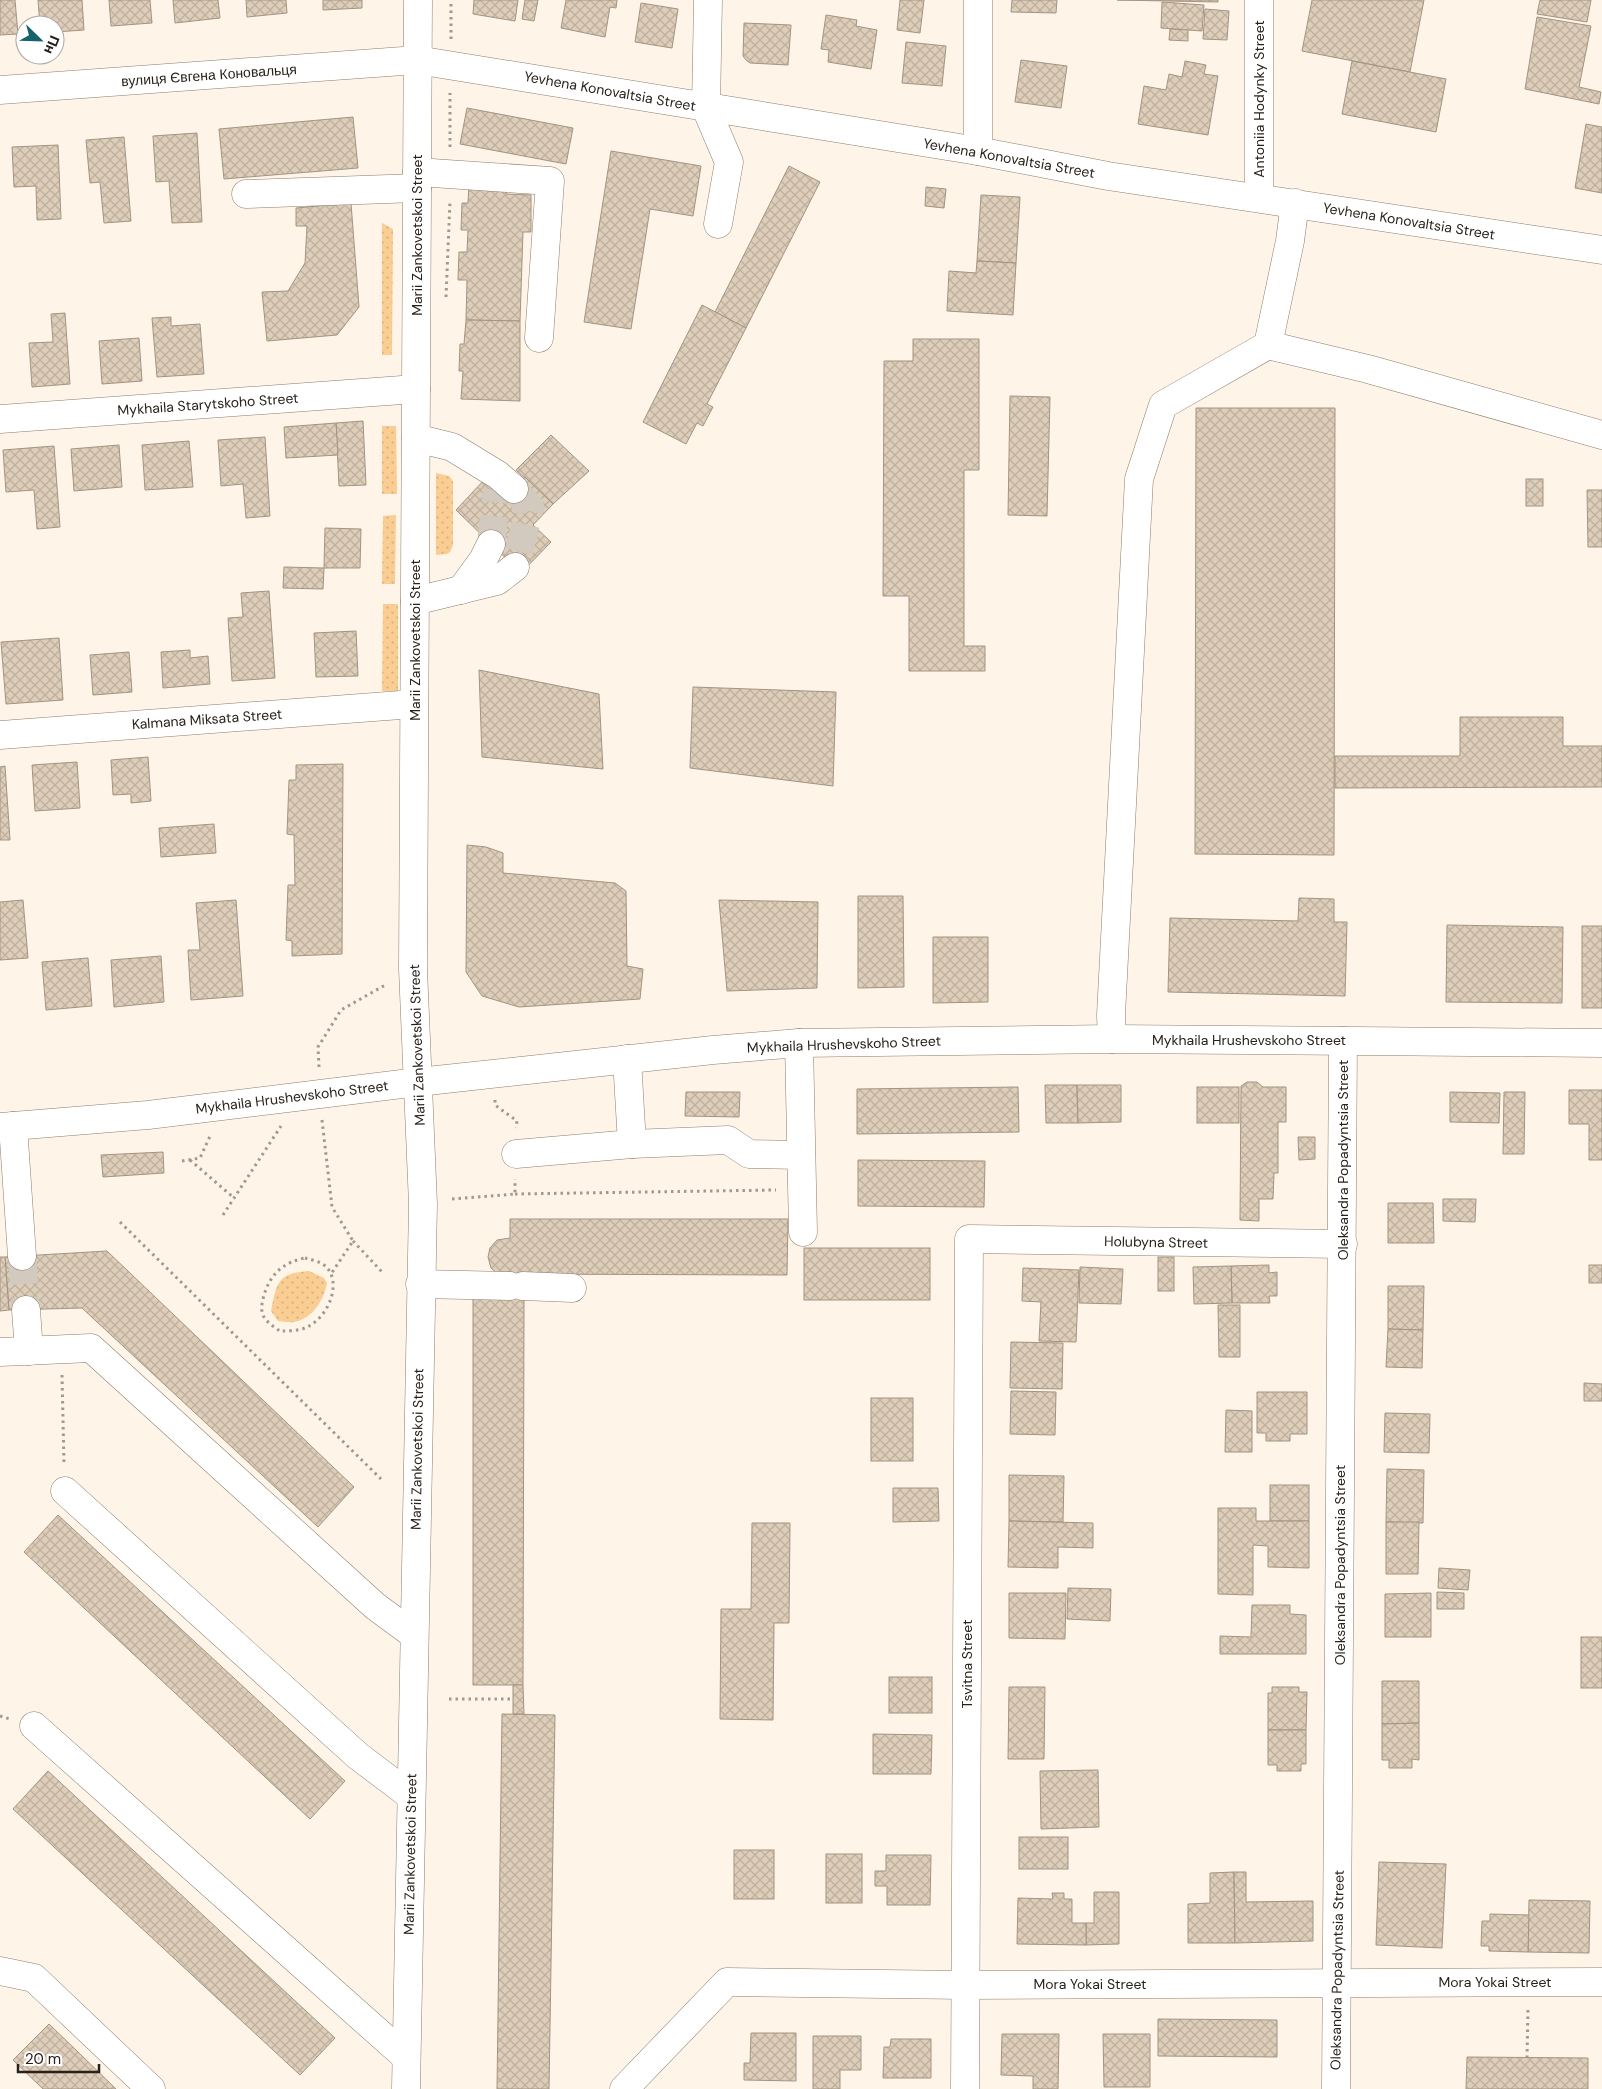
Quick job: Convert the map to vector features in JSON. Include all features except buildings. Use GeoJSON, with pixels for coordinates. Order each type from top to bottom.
{"type":"FeatureCollection","features":[{"type":"Feature","properties":{"kind":"street","name":"Marii Zankovetskoi Street"},"geometry":{"type":"LineString","coordinates":[[406,2089],[413,1634],[423,1204],[413,970],[418,0]]}},
{"type":"Feature","properties":{"kind":"street"},"geometry":{"type":"LineString","coordinates":[[708,0],[706,108],[728,162],[718,224]]}},
{"type":"Feature","properties":{"kind":"street"},"geometry":{"type":"LineString","coordinates":[[978,0],[978,151]]}},
{"type":"Feature","properties":{"kind":"street","name":"Antoniia Hodynky Street"},"geometry":{"type":"LineString","coordinates":[[1258,197],[1259,0]]}},
{"type":"Feature","properties":{"kind":"street","name":"вулиця Євгена Коновальця"},"geometry":{"type":"LineString","coordinates":[[0,90],[417,60]]}},
{"type":"Feature","properties":{"kind":"street","name":"Yevhena Konovaltsia Street"},"geometry":{"type":"LineString","coordinates":[[417,60],[978,151],[1108,176],[1602,250]]}},
{"type":"Feature","properties":{"kind":"street"},"geometry":{"type":"LineString","coordinates":[[246,194],[417,180],[450,174],[550,181],[539,338]]}},
{"type":"Feature","properties":{"kind":"street"},"geometry":{"type":"LineString","coordinates":[[1268,345],[1290,241],[1295,203]]}},
{"type":"Feature","properties":{"kind":"street"},"geometry":{"type":"LineString","coordinates":[[1112,1039],[1111,1016],[1138,479],[1162,405],[1268,345],[1368,369],[1602,435]]}},
{"type":"Feature","properties":{"kind":"street","name":"Mykhaila Starytskoho Street"},"geometry":{"type":"LineString","coordinates":[[0,419],[416,389]]}},
{"type":"Feature","properties":{"kind":"street"},"geometry":{"type":"LineString","coordinates":[[416,438],[452,447],[476,461],[493,482],[505,490]]}},
{"type":"Feature","properties":{"kind":"street"},"geometry":{"type":"LineString","coordinates":[[461,590],[483,560],[491,544]]}},
{"type":"Feature","properties":{"kind":"street"},"geometry":{"type":"LineString","coordinates":[[415,601],[497,581],[515,567]]}},
{"type":"Feature","properties":{"kind":"street","name":"Kalmana Miksata Street"},"geometry":{"type":"LineString","coordinates":[[0,735],[414,704]]}},
{"type":"Feature","properties":{"kind":"street","name":"Mykhaila Hrushevskoho Street"},"geometry":{"type":"LineString","coordinates":[[6,1126],[148,1114],[627,1059],[799,1043],[1112,1039],[1602,1043]]}},
{"type":"Feature","properties":{"kind":"street","name":"Oleksandra Popadyntsia Street"},"geometry":{"type":"LineString","coordinates":[[1336,2089],[1343,1041]]}},
{"type":"Feature","properties":{"kind":"street"},"geometry":{"type":"LineString","coordinates":[[799,1043],[803,1232]]}},
{"type":"Feature","properties":{"kind":"street"},"geometry":{"type":"LineString","coordinates":[[627,1059],[632,1144]]}},
{"type":"Feature","properties":{"kind":"street"},"geometry":{"type":"LineString","coordinates":[[6,1126],[22,1256]]}},
{"type":"Feature","properties":{"kind":"street"},"geometry":{"type":"LineString","coordinates":[[516,1154],[632,1144],[728,1140],[749,1154],[801,1156]]}},
{"type":"Feature","properties":{"kind":"street","name":"Holubyna Street"},"geometry":{"type":"LineString","coordinates":[[969,1239],[1343,1244]]}},
{"type":"Feature","properties":{"kind":"street","name":"Tsvitna Street"},"geometry":{"type":"LineString","coordinates":[[965,2089],[969,1239]]}},
{"type":"Feature","properties":{"kind":"street"},"geometry":{"type":"LineString","coordinates":[[420,1284],[572,1288]]}},
{"type":"Feature","properties":{"kind":"street"},"geometry":{"type":"LineString","coordinates":[[26,1310],[29,1351]]}},
{"type":"Feature","properties":{"kind":"street"},"geometry":{"type":"LineString","coordinates":[[0,1352],[91,1348],[368,1600],[413,1634]]}},
{"type":"Feature","properties":{"kind":"street"},"geometry":{"type":"LineString","coordinates":[[64,1491],[358,1756],[411,1796]]}},
{"type":"Feature","properties":{"kind":"street"},"geometry":{"type":"LineString","coordinates":[[34,1726],[406,2057]]}},
{"type":"Feature","properties":{"kind":"street"},"geometry":{"type":"LineString","coordinates":[[0,1971],[34,1978],[151,2089]]}},
{"type":"Feature","properties":{"kind":"street","name":"Mora Yokai Street"},"geometry":{"type":"LineString","coordinates":[[624,2089],[727,1982],[966,1985],[1602,1982]]}},
{"type":"Feature","properties":{"kind":"path"},"geometry":{"type":"LineString","coordinates":[[446,302],[450,174]]}},
{"type":"Feature","properties":{"kind":"path"},"geometry":{"type":"LineString","coordinates":[[319,1072],[318,1047],[341,1010],[390,983]]}},
{"type":"Feature","properties":{"kind":"path"},"geometry":{"type":"LineString","coordinates":[[314,1121],[322,1120],[332,1207],[353,1241],[382,1272]]}},
{"type":"Feature","properties":{"kind":"path"},"geometry":{"type":"LineString","coordinates":[[272,1127],[290,1124]]}},
{"type":"Feature","properties":{"kind":"path"},"geometry":{"type":"LineString","coordinates":[[223,1216],[281,1126]]}},
{"type":"Feature","properties":{"kind":"path"},"geometry":{"type":"LineString","coordinates":[[182,1161],[200,1158],[211,1134],[219,1133]]}},
{"type":"Feature","properties":{"kind":"path"},"geometry":{"type":"LineString","coordinates":[[190,1160],[234,1198]]}},
{"type":"Feature","properties":{"kind":"path"},"geometry":{"type":"LineString","coordinates":[[515,1194],[802,1190]]}},
{"type":"Feature","properties":{"kind":"path"},"geometry":{"type":"LineString","coordinates":[[120,1222],[381,1479]]}},
{"type":"Feature","properties":{"kind":"path"},"geometry":{"type":"LineString","coordinates":[[331,1274],[323,1264],[305,1258],[294,1260],[276,1272],[269,1281],[263,1299],[262,1314],[268,1323],[280,1331],[292,1330],[307,1327],[319,1318],[334,1292],[331,1274],[353,1241]]}},
{"type":"Feature","properties":{"kind":"path"},"geometry":{"type":"LineString","coordinates":[[61,1349],[64,1491]]}},
{"type":"Feature","properties":{"kind":"path"},"geometry":{"type":"LineString","coordinates":[[449,1700],[513,1699]]}},
{"type":"Feature","properties":{"kind":"path"},"geometry":{"type":"LineString","coordinates":[[1527,2058],[1529,1981]]}},
{"type":"Feature","properties":{"kind":"shaded area"},"geometry":{"type":"Polygon","coordinates":[[[382,223],[393,229],[392,355],[382,355],[382,223]]]}},
{"type":"Feature","properties":{"kind":"shaded area"},"geometry":{"type":"Polygon","coordinates":[[[382,426],[396,426],[397,494],[382,494],[382,426]]]}},
{"type":"Feature","properties":{"kind":"shaded area"},"geometry":{"type":"Polygon","coordinates":[[[436,473],[449,476],[453,481],[453,545],[447,554],[436,555],[436,473]]]}},
{"type":"Feature","properties":{"kind":"shaded area"},"geometry":{"type":"Polygon","coordinates":[[[396,515],[395,584],[382,584],[383,516],[396,515]]]}},
{"type":"Feature","properties":{"kind":"shaded area"},"geometry":{"type":"Polygon","coordinates":[[[383,604],[398,604],[398,691],[382,691],[383,604]]]}},
{"type":"Feature","properties":{"kind":"shaded area"},"geometry":{"type":"Polygon","coordinates":[[[309,1271],[324,1278],[327,1283],[320,1302],[312,1313],[300,1320],[292,1322],[278,1321],[271,1311],[280,1281],[290,1274],[309,1271]]]}},
{"type":"Feature","properties":{"kind":"tunnel"},"geometry":{"type":"LineString","coordinates":[[514,489],[530,507],[515,567]]}},
{"type":"Feature","properties":{"kind":"tunnel"},"geometry":{"type":"LineString","coordinates":[[491,544],[497,490]]}},
{"type":"Feature","properties":{"kind":"tunnel"},"geometry":{"type":"LineString","coordinates":[[22,1256],[26,1310]]}}]}
